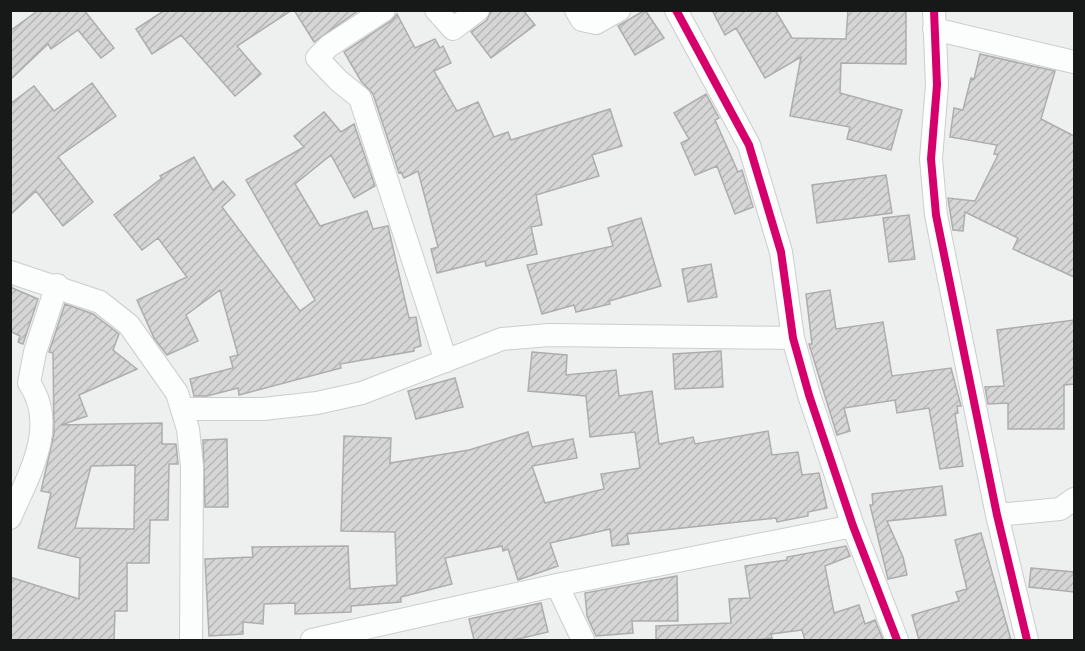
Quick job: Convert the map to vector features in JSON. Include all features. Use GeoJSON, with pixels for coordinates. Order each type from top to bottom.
{"type":"FeatureCollection","features":[{"type":"Feature","properties":{"kind":"street"},"geometry":{"type":"LineString","coordinates":[[384,10],[329,46],[317,58],[339,81],[360,98],[446,361]]}},
{"type":"Feature","properties":{"kind":"street"},"geometry":{"type":"LineString","coordinates":[[436,10],[453,30],[478,10]]}},
{"type":"Feature","properties":{"kind":"street"},"geometry":{"type":"LineString","coordinates":[[576,10],[582,20],[596,23],[619,10]]}},
{"type":"Feature","properties":{"kind":"street"},"geometry":{"type":"LineString","coordinates":[[676,10],[749,145],[782,252],[793,338],[853,526],[897,640]]}},
{"type":"Feature","properties":{"kind":"street"},"geometry":{"type":"LineString","coordinates":[[1027,640],[997,514],[936,215],[931,159],[937,85],[934,20],[1074,62]]}},
{"type":"Feature","properties":{"kind":"street"},"geometry":{"type":"LineString","coordinates":[[10,272],[57,285],[100,302],[129,326],[177,393],[188,429],[192,466],[191,640]]}},
{"type":"Feature","properties":{"kind":"street"},"geometry":{"type":"LineString","coordinates":[[10,518],[34,464],[41,436],[39,398],[29,383],[35,352],[57,285]]}},
{"type":"Feature","properties":{"kind":"street"},"geometry":{"type":"LineString","coordinates":[[182,409],[263,410],[317,403],[362,393],[502,339],[549,334],[793,338]]}},
{"type":"Feature","properties":{"kind":"street"},"geometry":{"type":"LineString","coordinates":[[997,514],[1060,510],[1074,499]]}},
{"type":"Feature","properties":{"kind":"street"},"geometry":{"type":"LineString","coordinates":[[312,640],[406,630],[557,585],[853,526]]}},
{"type":"Feature","properties":{"kind":"street"},"geometry":{"type":"LineString","coordinates":[[557,585],[583,640]]}},
{"type":"Feature","properties":{"kind":"building"},"geometry":{"type":"Polygon","coordinates":[[[39,10],[84,10],[114,48],[101,58],[78,30],[51,49],[48,44],[10,80],[10,31],[39,10]]]}},
{"type":"Feature","properties":{"kind":"building"},"geometry":{"type":"Polygon","coordinates":[[[165,10],[292,10],[237,46],[261,74],[235,96],[181,35],[152,54],[136,29],[165,10]]]}},
{"type":"Feature","properties":{"kind":"building"},"geometry":{"type":"Polygon","coordinates":[[[294,10],[359,10],[314,42],[294,10]]]}},
{"type":"Feature","properties":{"kind":"building"},"geometry":{"type":"Polygon","coordinates":[[[491,10],[523,10],[535,25],[491,58],[471,32],[487,20],[491,10]]]}},
{"type":"Feature","properties":{"kind":"building"},"geometry":{"type":"Polygon","coordinates":[[[645,10],[664,38],[635,55],[618,26],[645,10]]]}},
{"type":"Feature","properties":{"kind":"building"},"geometry":{"type":"Polygon","coordinates":[[[712,10],[775,10],[792,38],[846,39],[848,10],[906,10],[906,64],[841,63],[840,93],[902,110],[891,150],[847,139],[850,127],[790,116],[801,57],[765,78],[736,28],[725,35],[712,10]]]}},
{"type":"Feature","properties":{"kind":"building"},"geometry":{"type":"Polygon","coordinates":[[[397,14],[415,48],[435,39],[440,48],[443,46],[451,63],[434,71],[457,111],[478,102],[494,137],[508,132],[511,140],[610,109],[622,146],[592,155],[599,176],[536,195],[542,225],[531,227],[537,254],[486,266],[485,261],[437,273],[431,249],[438,247],[418,171],[404,178],[401,172],[399,173],[373,94],[361,81],[344,52],[391,21],[397,14]]]}},
{"type":"Feature","properties":{"kind":"building"},"geometry":{"type":"Polygon","coordinates":[[[980,54],[1055,71],[1041,119],[1074,136],[1074,277],[1013,249],[1018,238],[965,212],[963,231],[953,230],[948,198],[975,201],[998,155],[994,154],[997,145],[950,137],[954,108],[963,110],[980,54]]]}},
{"type":"Feature","properties":{"kind":"building"},"geometry":{"type":"Polygon","coordinates":[[[92,83],[116,116],[58,157],[93,202],[63,226],[36,191],[10,215],[10,104],[34,86],[54,111],[92,83]]]}},
{"type":"Feature","properties":{"kind":"building"},"geometry":{"type":"Polygon","coordinates":[[[706,94],[719,118],[715,120],[738,172],[742,170],[753,207],[735,214],[717,166],[695,175],[681,143],[689,139],[674,113],[706,94]]]}},
{"type":"Feature","properties":{"kind":"building"},"geometry":{"type":"Polygon","coordinates":[[[324,112],[341,132],[354,124],[375,186],[354,198],[331,155],[295,184],[320,226],[367,211],[373,229],[388,226],[409,318],[416,317],[421,346],[414,348],[414,351],[340,364],[341,368],[239,395],[238,388],[207,396],[194,396],[190,379],[233,368],[230,357],[238,355],[220,290],[186,315],[198,341],[167,355],[154,338],[137,300],[187,277],[158,238],[142,250],[114,215],[162,178],[160,176],[194,157],[213,190],[223,181],[235,195],[222,207],[300,311],[315,300],[246,180],[304,147],[294,136],[324,112]]]}},
{"type":"Feature","properties":{"kind":"building"},"geometry":{"type":"Polygon","coordinates":[[[886,175],[892,213],[817,223],[812,185],[886,175]]]}},
{"type":"Feature","properties":{"kind":"building"},"geometry":{"type":"Polygon","coordinates":[[[909,215],[915,259],[889,262],[883,218],[909,215]]]}},
{"type":"Feature","properties":{"kind":"building"},"geometry":{"type":"Polygon","coordinates":[[[641,218],[661,286],[609,301],[610,304],[576,312],[574,305],[542,314],[527,265],[613,246],[608,228],[641,218]]]}},
{"type":"Feature","properties":{"kind":"building"},"geometry":{"type":"Polygon","coordinates":[[[711,264],[717,297],[688,302],[682,269],[711,264]]]}},
{"type":"Feature","properties":{"kind":"building"},"geometry":{"type":"Polygon","coordinates":[[[10,287],[38,299],[23,344],[18,342],[20,336],[10,331],[10,287]]]}},
{"type":"Feature","properties":{"kind":"building"},"geometry":{"type":"Polygon","coordinates":[[[830,290],[836,329],[883,322],[892,376],[951,368],[961,406],[957,406],[958,413],[955,414],[963,466],[940,469],[929,408],[897,413],[895,400],[844,408],[850,431],[837,435],[809,344],[812,344],[806,294],[830,290]]]}},
{"type":"Feature","properties":{"kind":"building"},"geometry":{"type":"Polygon","coordinates":[[[65,304],[93,314],[119,334],[113,350],[137,369],[79,395],[87,416],[61,425],[162,423],[162,444],[176,444],[178,464],[169,464],[168,520],[150,520],[149,563],[127,563],[127,611],[115,611],[114,640],[10,640],[10,577],[79,599],[80,558],[38,548],[51,493],[41,491],[54,434],[53,353],[49,352],[65,304]],[[135,465],[91,466],[75,528],[134,529],[135,465]]]}},
{"type":"Feature","properties":{"kind":"building"},"geometry":{"type":"Polygon","coordinates":[[[1074,320],[1074,384],[1064,385],[1064,429],[1008,429],[1008,403],[988,404],[985,387],[1004,386],[997,330],[1074,320]]]}},
{"type":"Feature","properties":{"kind":"building"},"geometry":{"type":"Polygon","coordinates":[[[721,351],[723,387],[675,389],[673,354],[721,351]]]}},
{"type":"Feature","properties":{"kind":"building"},"geometry":{"type":"Polygon","coordinates":[[[532,352],[567,355],[566,375],[616,370],[619,396],[652,391],[659,444],[693,437],[695,444],[768,431],[772,455],[798,452],[802,475],[819,473],[827,508],[808,512],[808,516],[777,522],[776,518],[627,534],[629,544],[612,546],[610,529],[550,543],[558,566],[518,580],[508,549],[503,551],[502,546],[445,558],[452,584],[401,597],[401,602],[351,606],[351,612],[295,614],[295,603],[264,604],[263,624],[243,622],[243,634],[209,636],[205,559],[253,557],[252,547],[348,546],[350,589],[397,585],[395,532],[341,531],[344,436],[391,438],[390,463],[469,450],[528,432],[532,447],[573,439],[577,458],[532,466],[545,503],[604,489],[601,474],[640,468],[635,432],[590,437],[586,396],[528,391],[532,352]]]}},
{"type":"Feature","properties":{"kind":"building"},"geometry":{"type":"Polygon","coordinates":[[[455,378],[463,407],[416,419],[408,391],[455,378]]]}},
{"type":"Feature","properties":{"kind":"building"},"geometry":{"type":"Polygon","coordinates":[[[227,439],[228,507],[205,507],[203,440],[227,439]]]}},
{"type":"Feature","properties":{"kind":"building"},"geometry":{"type":"Polygon","coordinates":[[[942,486],[946,515],[887,521],[903,557],[907,575],[888,579],[870,505],[873,505],[872,494],[942,486]]]}},
{"type":"Feature","properties":{"kind":"building"},"geometry":{"type":"Polygon","coordinates":[[[981,533],[1011,640],[919,640],[912,615],[959,601],[956,592],[967,589],[955,540],[981,533]]]}},
{"type":"Feature","properties":{"kind":"building"},"geometry":{"type":"Polygon","coordinates":[[[846,546],[850,556],[825,566],[834,613],[859,605],[865,624],[875,620],[883,640],[805,640],[802,630],[771,634],[772,638],[754,640],[656,640],[656,626],[731,623],[729,599],[750,598],[745,566],[787,560],[787,557],[846,546]]]}},
{"type":"Feature","properties":{"kind":"building"},"geometry":{"type":"Polygon","coordinates":[[[1031,568],[1074,572],[1074,592],[1029,587],[1031,568]]]}},
{"type":"Feature","properties":{"kind":"building"},"geometry":{"type":"Polygon","coordinates":[[[677,576],[678,621],[632,621],[633,633],[596,636],[587,616],[585,593],[677,576]]]}},
{"type":"Feature","properties":{"kind":"building"},"geometry":{"type":"Polygon","coordinates":[[[541,603],[548,632],[514,640],[474,640],[469,619],[541,603]]]}},
{"type":"Feature","properties":{"kind":"cycle path"},"geometry":{"type":"LineString","coordinates":[[676,10],[749,145],[781,252],[793,338],[809,395],[853,526],[897,640]]}},
{"type":"Feature","properties":{"kind":"cycle path"},"geometry":{"type":"LineString","coordinates":[[934,10],[937,85],[931,159],[936,215],[997,515],[1027,640]]}}]}
